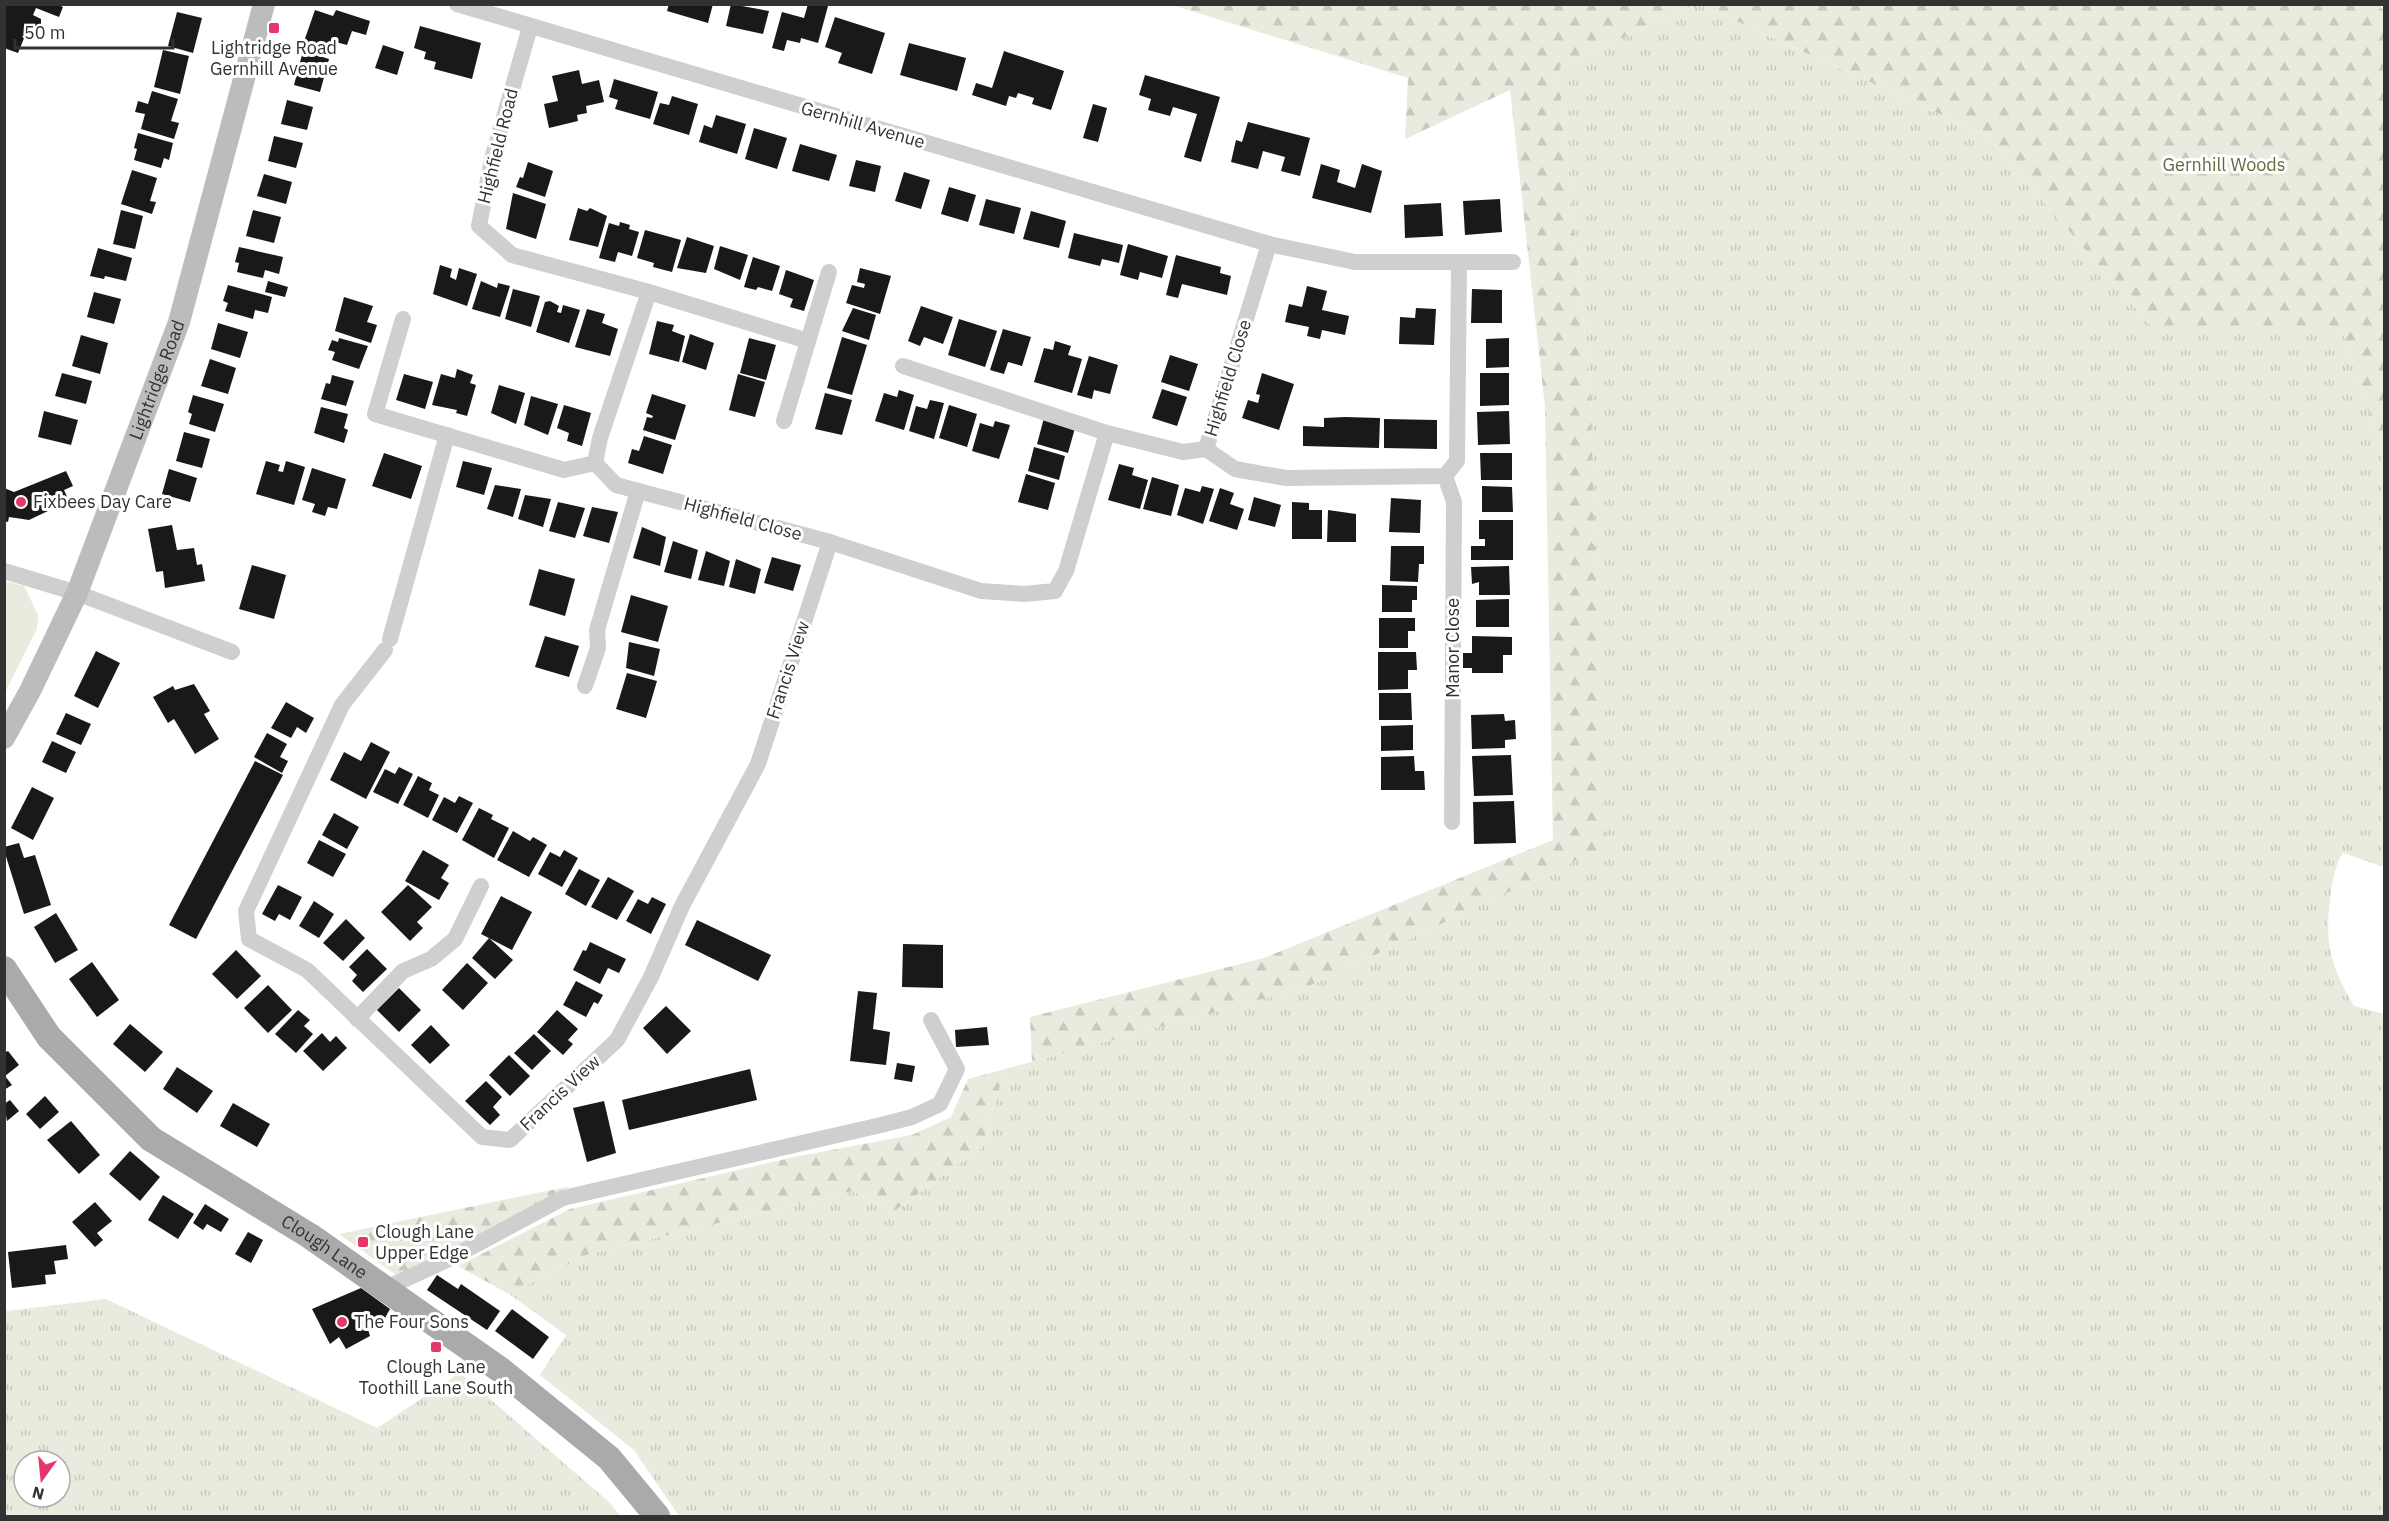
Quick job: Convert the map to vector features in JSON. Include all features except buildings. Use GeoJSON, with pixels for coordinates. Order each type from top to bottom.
{"type":"FeatureCollection","features":[{"type":"Feature","properties":{"kind":"main road","name":"Clough Lane"},"geometry":{"type":"LineString","coordinates":[[4,969],[49,1037],[151,1138],[310,1236],[502,1371],[609,1458],[657,1516]]}},
{"type":"Feature","properties":{"kind":"street","name":"Lightridge Road"},"geometry":{"type":"LineString","coordinates":[[4,738],[30,691],[77,593],[179,322],[264,4]]}},
{"type":"Feature","properties":{"kind":"street","name":"Gernhill Avenue"},"geometry":{"type":"LineString","coordinates":[[457,4],[1269,244],[1355,262],[1514,262]]}},
{"type":"Feature","properties":{"kind":"street","name":"Highfield Road"},"geometry":{"type":"LineString","coordinates":[[530,27],[492,159],[479,226],[512,255],[649,292],[808,341]]}},
{"type":"Feature","properties":{"kind":"street","name":"Highfield Close"},"geometry":{"type":"LineString","coordinates":[[903,366],[1107,433],[1183,452],[1206,449],[1269,244]]}},
{"type":"Feature","properties":{"kind":"street"},"geometry":{"type":"LineString","coordinates":[[1206,449],[1235,469],[1286,478],[1445,476],[1457,461],[1459,262]]}},
{"type":"Feature","properties":{"kind":"street"},"geometry":{"type":"LineString","coordinates":[[784,421],[829,272]]}},
{"type":"Feature","properties":{"kind":"street"},"geometry":{"type":"LineString","coordinates":[[403,320],[375,414],[564,470],[595,463],[600,438],[649,292]]}},
{"type":"Feature","properties":{"kind":"street","name":"Highfield Close"},"geometry":{"type":"LineString","coordinates":[[595,463],[616,485],[830,542],[981,591],[1024,594],[1054,591],[1066,571],[1107,433]]}},
{"type":"Feature","properties":{"kind":"street","name":"Francis View"},"geometry":{"type":"LineString","coordinates":[[447,435],[387,645],[342,705],[246,911],[249,939],[307,970],[482,1137],[510,1140],[617,1040],[651,977],[682,906],[758,764],[830,542]]}},
{"type":"Feature","properties":{"kind":"street","name":"Manor Close"},"geometry":{"type":"LineString","coordinates":[[1445,476],[1454,502],[1452,822]]}},
{"type":"Feature","properties":{"kind":"street"},"geometry":{"type":"LineString","coordinates":[[585,686],[598,648],[597,630],[638,491]]}},
{"type":"Feature","properties":{"kind":"street"},"geometry":{"type":"LineString","coordinates":[[4,571],[77,593],[232,652]]}},
{"type":"Feature","properties":{"kind":"street"},"geometry":{"type":"LineString","coordinates":[[357,1019],[403,971],[431,959],[455,939],[481,886]]}},
{"type":"Feature","properties":{"kind":"street"},"geometry":{"type":"LineString","coordinates":[[386,1288],[449,1259],[563,1198],[912,1117],[939,1104],[957,1069],[931,1020]]}},
{"type":"Feature","properties":{"kind":"green space"},"geometry":{"type":"Polygon","coordinates":[[[1172,5],[1693,5],[1558,68],[1590,383],[1605,847],[1309,986],[1032,1062],[1030,1017],[1264,958],[1553,840],[1545,407],[1510,90],[1405,139],[1408,78],[1172,5]]]}},
{"type":"Feature","properties":{"kind":"green space"},"geometry":{"type":"Polygon","coordinates":[[[1693,5],[1701,5],[1986,135],[2153,328],[2341,328],[2384,458],[2384,867],[2343,853],[2334,877],[2328,924],[2330,951],[2334,964],[2354,1006],[2384,1014],[2384,1516],[679,1516],[634,1450],[540,1375],[566,1335],[509,1294],[589,1254],[853,1191],[893,1212],[982,1147],[1005,1069],[1309,986],[1604,847],[1590,383],[1558,68],[1693,5]]]}},
{"type":"Feature","properties":{"kind":"green space","name":"Gernhill Woods"},"geometry":{"type":"Polygon","coordinates":[[[1701,5],[2379,5],[2384,11],[2384,458],[2341,328],[2153,328],[1986,135],[1701,5]]]}},
{"type":"Feature","properties":{"kind":"green space"},"geometry":{"type":"Polygon","coordinates":[[[5,581],[24,586],[38,615],[37,629],[5,693],[5,581]]]}},
{"type":"Feature","properties":{"kind":"green space"},"geometry":{"type":"Polygon","coordinates":[[[1005,1069],[982,1147],[893,1212],[853,1191],[589,1254],[509,1294],[458,1266],[570,1209],[794,1157],[912,1135],[951,1117],[968,1079],[1005,1069]]]}},
{"type":"Feature","properties":{"kind":"green space"},"geometry":{"type":"Polygon","coordinates":[[[571,1186],[399,1277],[339,1234],[571,1186]]]}},
{"type":"Feature","properties":{"kind":"green space"},"geometry":{"type":"Polygon","coordinates":[[[4,1299],[7,1311],[106,1299],[377,1428],[460,1373],[610,1503],[620,1516],[5,1516],[4,1299]]]}},
{"type":"Feature","properties":{"kind":"place","name":"Lightridge Road Gernhill Avenue"},"geometry":{"type":"Point","coordinates":[274,28]}},
{"type":"Feature","properties":{"kind":"place","name":"Fixbees Day Care"},"geometry":{"type":"Point","coordinates":[21,502]}},
{"type":"Feature","properties":{"kind":"place","name":"Clough Lane Upper Edge"},"geometry":{"type":"Point","coordinates":[363,1242]}},
{"type":"Feature","properties":{"kind":"place","name":"The Four Sons"},"geometry":{"type":"Point","coordinates":[342,1322]}},
{"type":"Feature","properties":{"kind":"place","name":"Clough Lane Toothill Lane South"},"geometry":{"type":"Point","coordinates":[436,1347]}}]}
